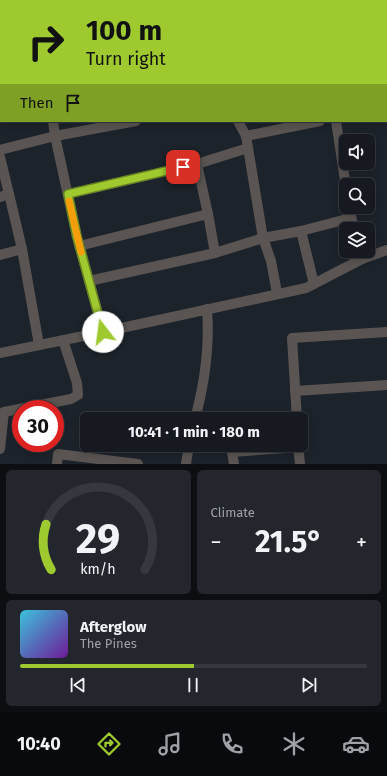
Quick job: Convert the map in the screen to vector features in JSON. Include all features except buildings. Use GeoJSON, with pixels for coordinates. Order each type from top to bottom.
{"type":"FeatureCollection","features":[{"type":"Feature","properties":{"kind":"street"},"geometry":{"type":"LineString","coordinates":[[53,122],[79,246],[103,332]]}},
{"type":"Feature","properties":{"kind":"street"},"geometry":{"type":"LineString","coordinates":[[0,150],[55,136],[131,122]]}},
{"type":"Feature","properties":{"kind":"street"},"geometry":{"type":"LineString","coordinates":[[239,122],[246,136],[263,238],[277,293]]}},
{"type":"Feature","properties":{"kind":"street"},"geometry":{"type":"LineString","coordinates":[[246,136],[315,122]]}},
{"type":"Feature","properties":{"kind":"street"},"geometry":{"type":"LineString","coordinates":[[336,122],[345,178]]}},
{"type":"Feature","properties":{"kind":"street"},"geometry":{"type":"LineString","coordinates":[[68,194],[197,164],[248,148]]}},
{"type":"Feature","properties":{"kind":"street"},"geometry":{"type":"LineString","coordinates":[[0,157],[5,196],[22,249],[39,345]]}},
{"type":"Feature","properties":{"kind":"street"},"geometry":{"type":"LineString","coordinates":[[197,164],[215,252]]}},
{"type":"Feature","properties":{"kind":"street"},"geometry":{"type":"LineString","coordinates":[[79,246],[208,214]]}},
{"type":"Feature","properties":{"kind":"street"},"geometry":{"type":"LineString","coordinates":[[350,214],[352,222]]}},
{"type":"Feature","properties":{"kind":"street"},"geometry":{"type":"LineString","coordinates":[[89,281],[215,252],[263,238],[301,231],[351,218]]}},
{"type":"Feature","properties":{"kind":"street"},"geometry":{"type":"LineString","coordinates":[[301,231],[314,284]]}},
{"type":"Feature","properties":{"kind":"street"},"geometry":{"type":"LineString","coordinates":[[0,255],[22,249]]}},
{"type":"Feature","properties":{"kind":"street"},"geometry":{"type":"LineString","coordinates":[[375,252],[387,250]]}},
{"type":"Feature","properties":{"kind":"street"},"geometry":{"type":"LineString","coordinates":[[0,353],[306,288],[356,258]]}},
{"type":"Feature","properties":{"kind":"street"},"geometry":{"type":"LineString","coordinates":[[198,412],[204,386],[209,336],[207,309]]}},
{"type":"Feature","properties":{"kind":"street"},"geometry":{"type":"LineString","coordinates":[[296,412],[292,338],[387,332]]}},
{"type":"Feature","properties":{"kind":"street"},"geometry":{"type":"LineString","coordinates":[[0,449],[2,413],[71,398],[78,395],[77,383],[63,340]]}},
{"type":"Feature","properties":{"kind":"street"},"geometry":{"type":"LineString","coordinates":[[295,391],[387,385]]}},
{"type":"Feature","properties":{"kind":"street"},"geometry":{"type":"LineString","coordinates":[[186,464],[188,452]]}},
{"type":"Feature","properties":{"kind":"street"},"geometry":{"type":"LineString","coordinates":[[232,452],[234,464]]}},
{"type":"Feature","properties":{"kind":"street"},"geometry":{"type":"LineString","coordinates":[[299,452],[300,464]]}},
{"type":"Feature","properties":{"kind":"street"},"geometry":{"type":"LineString","coordinates":[[57,464],[58,454],[138,464]]}},
{"type":"Feature","properties":{"kind":"slow traffic"},"geometry":{"type":"LineString","coordinates":[[69,201],[81,252]]}},
{"type":"Feature","properties":{"kind":"route"},"geometry":{"type":"LineString","coordinates":[[103,332],[77,237],[68,194],[183,167]]}}]}
